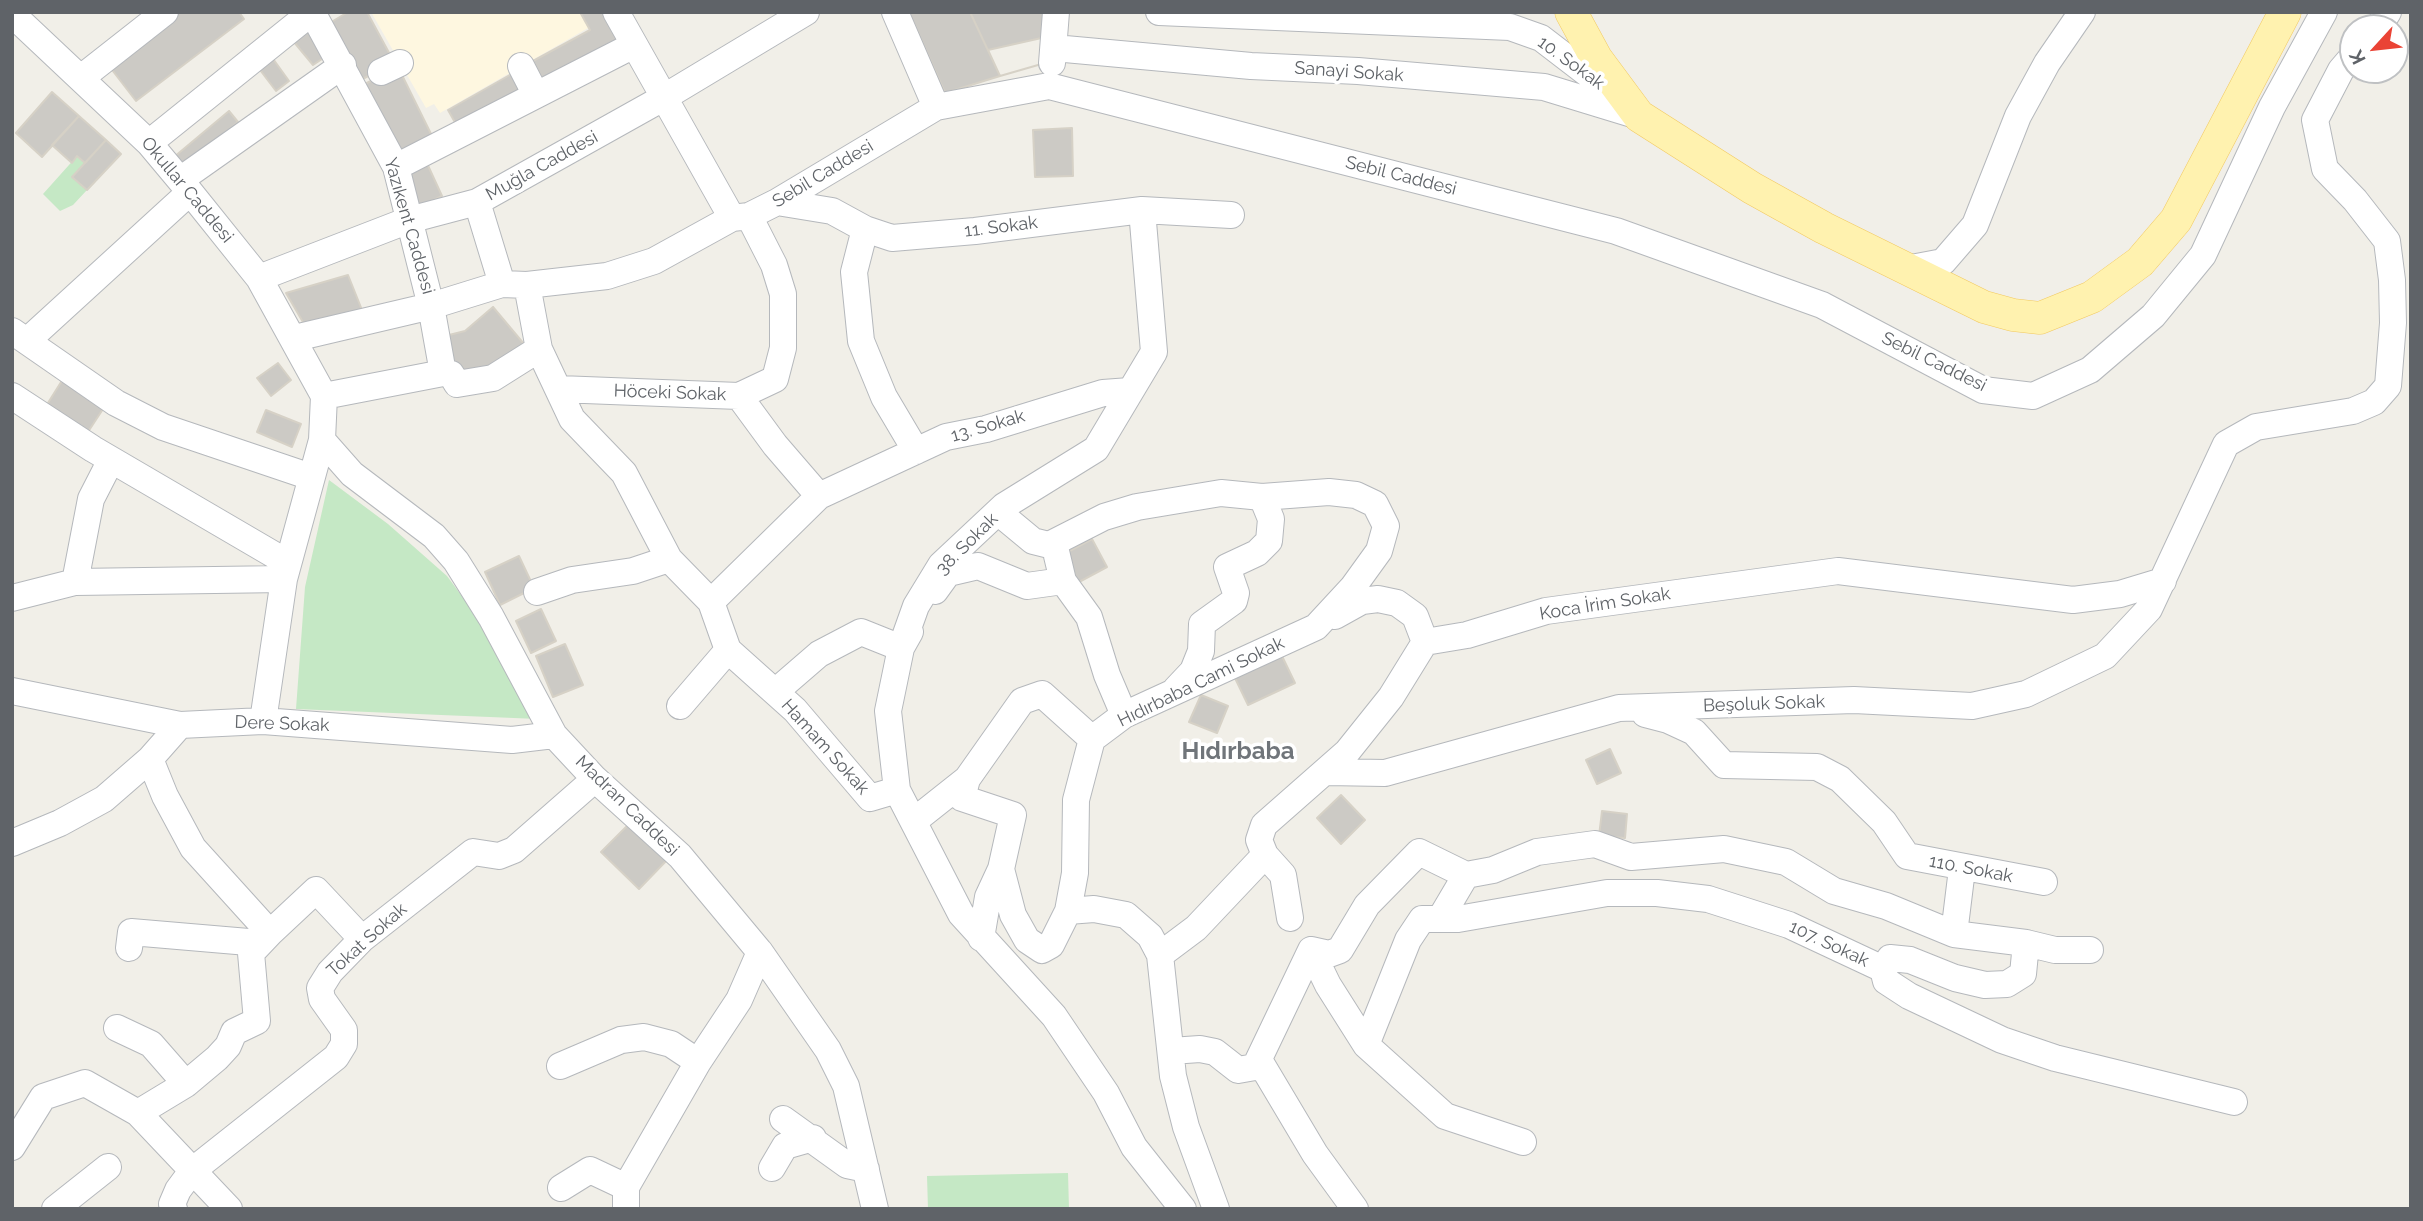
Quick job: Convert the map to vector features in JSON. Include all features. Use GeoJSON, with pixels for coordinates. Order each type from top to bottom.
{"type":"FeatureCollection","features":[{"type":"Feature","properties":{"kind":"main road"},"geometry":{"type":"LineString","coordinates":[[1572,12],[1596,58],[1639,116],[1752,188],[1906,269],[1984,307],[2013,316],[2040,318],[2092,297],[2140,261],[2176,220],[2286,12]]}},
{"type":"Feature","properties":{"kind":"street"},"geometry":{"type":"LineString","coordinates":[[616,12],[663,98],[740,217]]}},
{"type":"Feature","properties":{"kind":"street","name":"Muğla Caddesi"},"geometry":{"type":"LineString","coordinates":[[259,278],[410,220],[477,202],[663,98],[806,12]]}},
{"type":"Feature","properties":{"kind":"street"},"geometry":{"type":"LineString","coordinates":[[895,12],[936,107]]}},
{"type":"Feature","properties":{"kind":"street"},"geometry":{"type":"LineString","coordinates":[[1049,86],[1056,12]]}},
{"type":"Feature","properties":{"kind":"street","name":"10. Sokak"},"geometry":{"type":"LineString","coordinates":[[1159,12],[1275,14],[1510,27],[1541,38],[1639,116]]}},
{"type":"Feature","properties":{"kind":"street"},"geometry":{"type":"LineString","coordinates":[[1906,269],[1943,262],[1975,225],[2018,116],[2047,63],[2082,12]]}},
{"type":"Feature","properties":{"kind":"street","name":"Sebil Caddesi"},"geometry":{"type":"LineString","coordinates":[[295,338],[514,284],[607,276],[654,261],[740,217],[777,202],[936,107],[1049,86],[1616,231],[1822,305],[1983,390],[2033,396],[2090,370],[2153,316],[2203,255],[2272,107],[2324,12]]}},
{"type":"Feature","properties":{"kind":"street","name":"Okullar Caddesi"},"geometry":{"type":"LineString","coordinates":[[14,14],[149,143],[185,186],[259,278],[295,338],[324,396]]}},
{"type":"Feature","properties":{"kind":"street"},"geometry":{"type":"LineString","coordinates":[[80,78],[157,15]]}},
{"type":"Feature","properties":{"kind":"street"},"geometry":{"type":"LineString","coordinates":[[149,143],[320,15]]}},
{"type":"Feature","properties":{"kind":"street","name":"Yazıkent Caddesi"},"geometry":{"type":"LineString","coordinates":[[320,15],[396,167],[431,306],[443,373]]}},
{"type":"Feature","properties":{"kind":"street"},"geometry":{"type":"LineString","coordinates":[[396,167],[634,45]]}},
{"type":"Feature","properties":{"kind":"street","name":"Sanayi Sokak"},"geometry":{"type":"LineString","coordinates":[[1054,48],[1251,66],[1358,71],[1544,87],[1639,116]]}},
{"type":"Feature","properties":{"kind":"street"},"geometry":{"type":"LineString","coordinates":[[311,477],[163,427],[116,403],[20,336],[185,186],[343,65]]}},
{"type":"Feature","properties":{"kind":"street"},"geometry":{"type":"LineString","coordinates":[[521,66],[536,95]]}},
{"type":"Feature","properties":{"kind":"street","name":"Beşoluk Sokak"},"geometry":{"type":"LineString","coordinates":[[1326,772],[1385,773],[1619,708],[1854,700],[1972,706],[2026,694],[2105,656],[2149,609],[2226,444],[2256,427],[2353,411],[2374,402],[2388,386],[2393,312],[2387,241],[2356,200],[2325,169],[2315,120],[2339,74]]}},
{"type":"Feature","properties":{"kind":"street","name":"Hamam Sokak"},"geometry":{"type":"LineString","coordinates":[[477,202],[514,284],[539,349],[572,419],[624,473],[669,559],[710,602],[728,650],[750,673],[775,692],[870,799],[897,790],[961,914],[1054,1016],[1100,1083],[1135,1147],[1183,1209]]}},
{"type":"Feature","properties":{"kind":"street","name":"11. Sokak"},"geometry":{"type":"LineString","coordinates":[[777,202],[832,211],[865,229],[892,238],[975,231],[1142,210],[1231,215]]}},
{"type":"Feature","properties":{"kind":"street"},"geometry":{"type":"LineString","coordinates":[[1130,391],[1154,352],[1142,210]]}},
{"type":"Feature","properties":{"kind":"street","name":"Höceki Sokak"},"geometry":{"type":"LineString","coordinates":[[559,389],[739,396],[775,379],[783,348],[783,294],[774,265],[740,217]]}},
{"type":"Feature","properties":{"kind":"street"},"geometry":{"type":"LineString","coordinates":[[865,229],[854,272],[861,341],[884,397],[916,451]]}},
{"type":"Feature","properties":{"kind":"street"},"geometry":{"type":"LineString","coordinates":[[263,721],[286,571],[322,440],[324,396],[443,373],[451,374],[457,384],[494,377],[539,349]]}},
{"type":"Feature","properties":{"kind":"street","name":"13. Sokak"},"geometry":{"type":"LineString","coordinates":[[710,602],[818,496],[946,437],[986,429],[1045,408],[1103,393],[1130,391]]}},
{"type":"Feature","properties":{"kind":"street","name":"38. Sokak"},"geometry":{"type":"LineString","coordinates":[[897,790],[888,711],[901,648],[916,606],[941,565],[998,512],[1096,449],[1130,391]]}},
{"type":"Feature","properties":{"kind":"street"},"geometry":{"type":"LineString","coordinates":[[12,396],[36,415],[286,571]]}},
{"type":"Feature","properties":{"kind":"street"},"geometry":{"type":"LineString","coordinates":[[739,396],[775,445],[818,496]]}},
{"type":"Feature","properties":{"kind":"street","name":"Madran Caddesi"},"geometry":{"type":"LineString","coordinates":[[322,440],[352,474],[434,536],[456,561],[491,617],[554,735],[595,779],[680,856],[760,952],[834,1062],[846,1086],[875,1209]]}},
{"type":"Feature","properties":{"kind":"street"},"geometry":{"type":"LineString","coordinates":[[75,582],[91,499],[111,460]]}},
{"type":"Feature","properties":{"kind":"street","name":"Hıdırbaba Cami Sokak"},"geometry":{"type":"LineString","coordinates":[[1054,543],[1104,517],[1137,507],[1221,493],[1262,497],[1297,497],[1329,492],[1356,495],[1374,504],[1386,526],[1379,551],[1316,627],[1124,715],[1091,739]]}},
{"type":"Feature","properties":{"kind":"street"},"geometry":{"type":"LineString","coordinates":[[1175,690],[1192,671],[1201,651],[1202,624],[1234,601],[1236,593],[1227,567],[1257,553],[1269,541],[1271,519],[1262,497]]}},
{"type":"Feature","properties":{"kind":"street"},"geometry":{"type":"LineString","coordinates":[[998,512],[1033,541],[1054,543],[1063,581],[1089,617],[1107,675],[1124,715]]}},
{"type":"Feature","properties":{"kind":"street"},"geometry":{"type":"LineString","coordinates":[[537,592],[572,580],[633,571],[669,559]]}},
{"type":"Feature","properties":{"kind":"street"},"geometry":{"type":"LineString","coordinates":[[775,692],[819,654],[861,632],[901,648],[948,573],[978,566],[1027,586],[1063,581]]}},
{"type":"Feature","properties":{"kind":"street"},"geometry":{"type":"LineString","coordinates":[[12,598],[75,582],[286,571]]}},
{"type":"Feature","properties":{"kind":"street","name":"Koca İrim Sokak"},"geometry":{"type":"LineString","coordinates":[[1426,642],[1467,635],[1546,611],[1838,571],[2073,600],[2120,594],[2163,581]]}},
{"type":"Feature","properties":{"kind":"street"},"geometry":{"type":"LineString","coordinates":[[1290,918],[1283,875],[1265,855],[1259,840],[1265,825],[1347,752],[1391,697],[1426,642],[1415,616],[1396,603],[1378,599],[1362,601],[1316,627]]}},
{"type":"Feature","properties":{"kind":"street"},"geometry":{"type":"LineString","coordinates":[[680,706],[728,650]]}},
{"type":"Feature","properties":{"kind":"street","name":"Dere Sokak"},"geometry":{"type":"LineString","coordinates":[[12,691],[180,725],[263,721],[512,740],[554,735]]}},
{"type":"Feature","properties":{"kind":"street"},"geometry":{"type":"LineString","coordinates":[[914,821],[967,779],[1022,701],[1042,694],[1091,739],[1076,800],[1075,873],[1068,911],[1051,945],[1042,950],[1027,940],[1013,915],[1001,869]]}},
{"type":"Feature","properties":{"kind":"street","name":"110. Sokak"},"geometry":{"type":"LineString","coordinates":[[1619,708],[1668,720],[1694,732],[1724,765],[1817,767],[1840,779],[1860,796],[1884,822],[1907,856],[1962,869],[2043,882]]}},
{"type":"Feature","properties":{"kind":"street"},"geometry":{"type":"LineString","coordinates":[[12,843],[60,823],[104,799],[149,759],[180,725]]}},
{"type":"Feature","properties":{"kind":"street"},"geometry":{"type":"LineString","coordinates":[[149,759],[193,848],[265,938]]}},
{"type":"Feature","properties":{"kind":"street","name":"Tokat Sokak"},"geometry":{"type":"LineString","coordinates":[[192,1171],[336,1057],[344,1044],[344,1030],[322,999],[320,988],[324,979],[362,939],[473,852],[499,856],[514,850],[595,779]]}},
{"type":"Feature","properties":{"kind":"street"},"geometry":{"type":"LineString","coordinates":[[967,779],[962,798],[1013,815],[1001,869],[988,897],[981,938]]}},
{"type":"Feature","properties":{"kind":"street"},"geometry":{"type":"LineString","coordinates":[[1311,950],[1329,954],[1340,950],[1367,905],[1419,852],[1466,876],[1493,870],[1537,852],[1595,844],[1631,857],[1724,849],[1786,862],[1834,891],[1886,906],[1954,934],[2026,943],[2054,950],[2090,950]]}},
{"type":"Feature","properties":{"kind":"street"},"geometry":{"type":"LineString","coordinates":[[1160,955],[1195,928],[1265,855]]}},
{"type":"Feature","properties":{"kind":"street"},"geometry":{"type":"LineString","coordinates":[[1954,934],[1962,869]]}},
{"type":"Feature","properties":{"kind":"street"},"geometry":{"type":"LineString","coordinates":[[1366,1045],[1408,940],[1422,919],[1440,919],[1466,876]]}},
{"type":"Feature","properties":{"kind":"street"},"geometry":{"type":"LineString","coordinates":[[138,1113],[186,1084],[228,1046],[234,1032],[257,1021],[251,953],[316,890],[362,939]]}},
{"type":"Feature","properties":{"kind":"street","name":"107. Sokak"},"geometry":{"type":"LineString","coordinates":[[1440,919],[1471,917],[1607,893],[1657,893],[1708,899],[1789,925],[1883,969],[1886,981],[1909,996],[2002,1040],[2055,1058],[2234,1102]]}},
{"type":"Feature","properties":{"kind":"street"},"geometry":{"type":"LineString","coordinates":[[1068,911],[1094,909],[1126,915],[1150,936],[1160,955],[1173,1076],[1186,1127],[1216,1209]]}},
{"type":"Feature","properties":{"kind":"street"},"geometry":{"type":"LineString","coordinates":[[130,948],[131,932],[265,938]]}},
{"type":"Feature","properties":{"kind":"street"},"geometry":{"type":"LineString","coordinates":[[1883,969],[1890,958],[1910,960],[1975,983],[2007,984],[2023,974],[2026,943]]}},
{"type":"Feature","properties":{"kind":"street"},"geometry":{"type":"LineString","coordinates":[[1171,1051],[1199,1049],[1215,1052],[1238,1070],[1255,1067],[1311,950]]}},
{"type":"Feature","properties":{"kind":"street"},"geometry":{"type":"LineString","coordinates":[[1311,950],[1328,985],[1366,1045],[1445,1116],[1523,1142]]}},
{"type":"Feature","properties":{"kind":"street"},"geometry":{"type":"LineString","coordinates":[[561,1188],[590,1170],[626,1198],[698,1062],[739,1000],[760,952]]}},
{"type":"Feature","properties":{"kind":"street"},"geometry":{"type":"LineString","coordinates":[[117,1028],[151,1044],[186,1084]]}},
{"type":"Feature","properties":{"kind":"street"},"geometry":{"type":"LineString","coordinates":[[560,1066],[621,1040],[644,1038],[671,1044],[698,1062]]}},
{"type":"Feature","properties":{"kind":"street"},"geometry":{"type":"LineString","coordinates":[[1259,1060],[1315,1154],[1354,1209]]}},
{"type":"Feature","properties":{"kind":"street"},"geometry":{"type":"LineString","coordinates":[[12,1147],[43,1097],[85,1083],[138,1113],[229,1209]]}},
{"type":"Feature","properties":{"kind":"street"},"geometry":{"type":"LineString","coordinates":[[783,1119],[847,1165],[866,1170]]}},
{"type":"Feature","properties":{"kind":"street"},"geometry":{"type":"LineString","coordinates":[[772,1168],[785,1146],[813,1138]]}},
{"type":"Feature","properties":{"kind":"street"},"geometry":{"type":"LineString","coordinates":[[55,1209],[108,1167]]}},
{"type":"Feature","properties":{"kind":"street"},"geometry":{"type":"LineString","coordinates":[[174,1209],[172,1204],[178,1190],[192,1171]]}},
{"type":"Feature","properties":{"kind":"shaded area"},"geometry":{"type":"Polygon","coordinates":[[[371,12],[579,12],[588,28],[440,113],[434,104],[426,108],[371,12]]]}},
{"type":"Feature","properties":{"kind":"green space"},"geometry":{"type":"Polygon","coordinates":[[[77,156],[85,163],[72,177],[87,190],[73,205],[60,211],[43,194],[77,156]]]}},
{"type":"Feature","properties":{"kind":"green space"},"geometry":{"type":"Polygon","coordinates":[[[329,480],[388,524],[447,576],[501,649],[538,719],[296,709],[305,587],[329,480]]]}},
{"type":"Feature","properties":{"kind":"green space"},"geometry":{"type":"Polygon","coordinates":[[[1068,1173],[1069,1209],[928,1209],[927,1176],[1068,1173]]]}},
{"type":"Feature","properties":{"kind":"building"},"geometry":{"type":"Polygon","coordinates":[[[179,12],[239,12],[244,19],[136,101],[109,66],[179,12]]]}},
{"type":"Feature","properties":{"kind":"building"},"geometry":{"type":"Polygon","coordinates":[[[348,12],[367,12],[394,62],[359,81],[328,24],[348,12]]]}},
{"type":"Feature","properties":{"kind":"building"},"geometry":{"type":"Polygon","coordinates":[[[580,12],[605,12],[620,41],[545,83],[533,61],[590,30],[580,12]]]}},
{"type":"Feature","properties":{"kind":"building"},"geometry":{"type":"Polygon","coordinates":[[[909,12],[970,12],[1000,76],[945,93],[909,12]]]}},
{"type":"Feature","properties":{"kind":"building"},"geometry":{"type":"Polygon","coordinates":[[[970,12],[1047,12],[1045,63],[1000,76],[970,12]]]}},
{"type":"Feature","properties":{"kind":"building"},"geometry":{"type":"Polygon","coordinates":[[[308,26],[328,55],[313,65],[289,36],[308,26]]]}},
{"type":"Feature","properties":{"kind":"building"},"geometry":{"type":"Polygon","coordinates":[[[1046,37],[1045,63],[1000,76],[988,50],[1046,37]]]}},
{"type":"Feature","properties":{"kind":"building"},"geometry":{"type":"Polygon","coordinates":[[[271,56],[289,81],[276,91],[257,66],[271,56]]]}},
{"type":"Feature","properties":{"kind":"building"},"geometry":{"type":"Polygon","coordinates":[[[398,67],[435,142],[398,160],[361,86],[398,67]]]}},
{"type":"Feature","properties":{"kind":"building"},"geometry":{"type":"Polygon","coordinates":[[[515,72],[527,95],[461,133],[448,110],[515,72]]]}},
{"type":"Feature","properties":{"kind":"building"},"geometry":{"type":"Polygon","coordinates":[[[52,92],[79,116],[42,157],[16,133],[52,92]]]}},
{"type":"Feature","properties":{"kind":"building"},"geometry":{"type":"Polygon","coordinates":[[[229,111],[238,122],[182,167],[174,157],[229,111]]]}},
{"type":"Feature","properties":{"kind":"building"},"geometry":{"type":"Polygon","coordinates":[[[79,116],[106,140],[85,163],[77,156],[72,163],[52,145],[79,116]]]}},
{"type":"Feature","properties":{"kind":"building"},"geometry":{"type":"Polygon","coordinates":[[[1072,128],[1073,176],[1035,177],[1033,130],[1072,128]]]}},
{"type":"Feature","properties":{"kind":"building"},"geometry":{"type":"Polygon","coordinates":[[[106,140],[121,154],[87,190],[72,177],[106,140]]]}},
{"type":"Feature","properties":{"kind":"building"},"geometry":{"type":"Polygon","coordinates":[[[425,159],[442,196],[417,208],[401,171],[425,159]]]}},
{"type":"Feature","properties":{"kind":"building"},"geometry":{"type":"Polygon","coordinates":[[[348,275],[364,315],[307,329],[286,293],[348,275]]]}},
{"type":"Feature","properties":{"kind":"building"},"geometry":{"type":"Polygon","coordinates":[[[493,307],[524,344],[491,372],[456,380],[445,336],[465,331],[493,307]]]}},
{"type":"Feature","properties":{"kind":"building"},"geometry":{"type":"Polygon","coordinates":[[[278,363],[291,380],[271,396],[257,378],[278,363]]]}},
{"type":"Feature","properties":{"kind":"building"},"geometry":{"type":"Polygon","coordinates":[[[63,379],[105,406],[82,441],[41,414],[63,379]]]}},
{"type":"Feature","properties":{"kind":"building"},"geometry":{"type":"Polygon","coordinates":[[[266,410],[301,424],[292,447],[257,432],[266,410]]]}},
{"type":"Feature","properties":{"kind":"building"},"geometry":{"type":"Polygon","coordinates":[[[1092,539],[1107,567],[1079,582],[1064,554],[1092,539]]]}},
{"type":"Feature","properties":{"kind":"building"},"geometry":{"type":"Polygon","coordinates":[[[519,556],[534,588],[500,605],[485,572],[519,556]]]}},
{"type":"Feature","properties":{"kind":"building"},"geometry":{"type":"Polygon","coordinates":[[[541,609],[556,641],[531,653],[516,621],[541,609]]]}},
{"type":"Feature","properties":{"kind":"building"},"geometry":{"type":"Polygon","coordinates":[[[565,644],[583,685],[553,697],[536,656],[565,644]]]}},
{"type":"Feature","properties":{"kind":"building"},"geometry":{"type":"Polygon","coordinates":[[[1281,654],[1295,683],[1248,705],[1234,676],[1281,654]]]}},
{"type":"Feature","properties":{"kind":"building"},"geometry":{"type":"Polygon","coordinates":[[[1201,695],[1228,706],[1217,733],[1189,722],[1201,695]]]}},
{"type":"Feature","properties":{"kind":"building"},"geometry":{"type":"Polygon","coordinates":[[[1610,749],[1621,773],[1597,784],[1586,760],[1610,749]]]}},
{"type":"Feature","properties":{"kind":"building"},"geometry":{"type":"Polygon","coordinates":[[[1341,795],[1365,820],[1341,844],[1317,818],[1341,795]]]}},
{"type":"Feature","properties":{"kind":"building"},"geometry":{"type":"Polygon","coordinates":[[[1602,811],[1627,814],[1625,838],[1599,836],[1602,811]]]}},
{"type":"Feature","properties":{"kind":"building"},"geometry":{"type":"Polygon","coordinates":[[[630,823],[668,859],[639,889],[601,852],[630,823]]]}},
{"type":"Feature","properties":{"kind":"district","name":"Hıdırbaba"},"geometry":{"type":"Point","coordinates":[1238,752]}}]}
